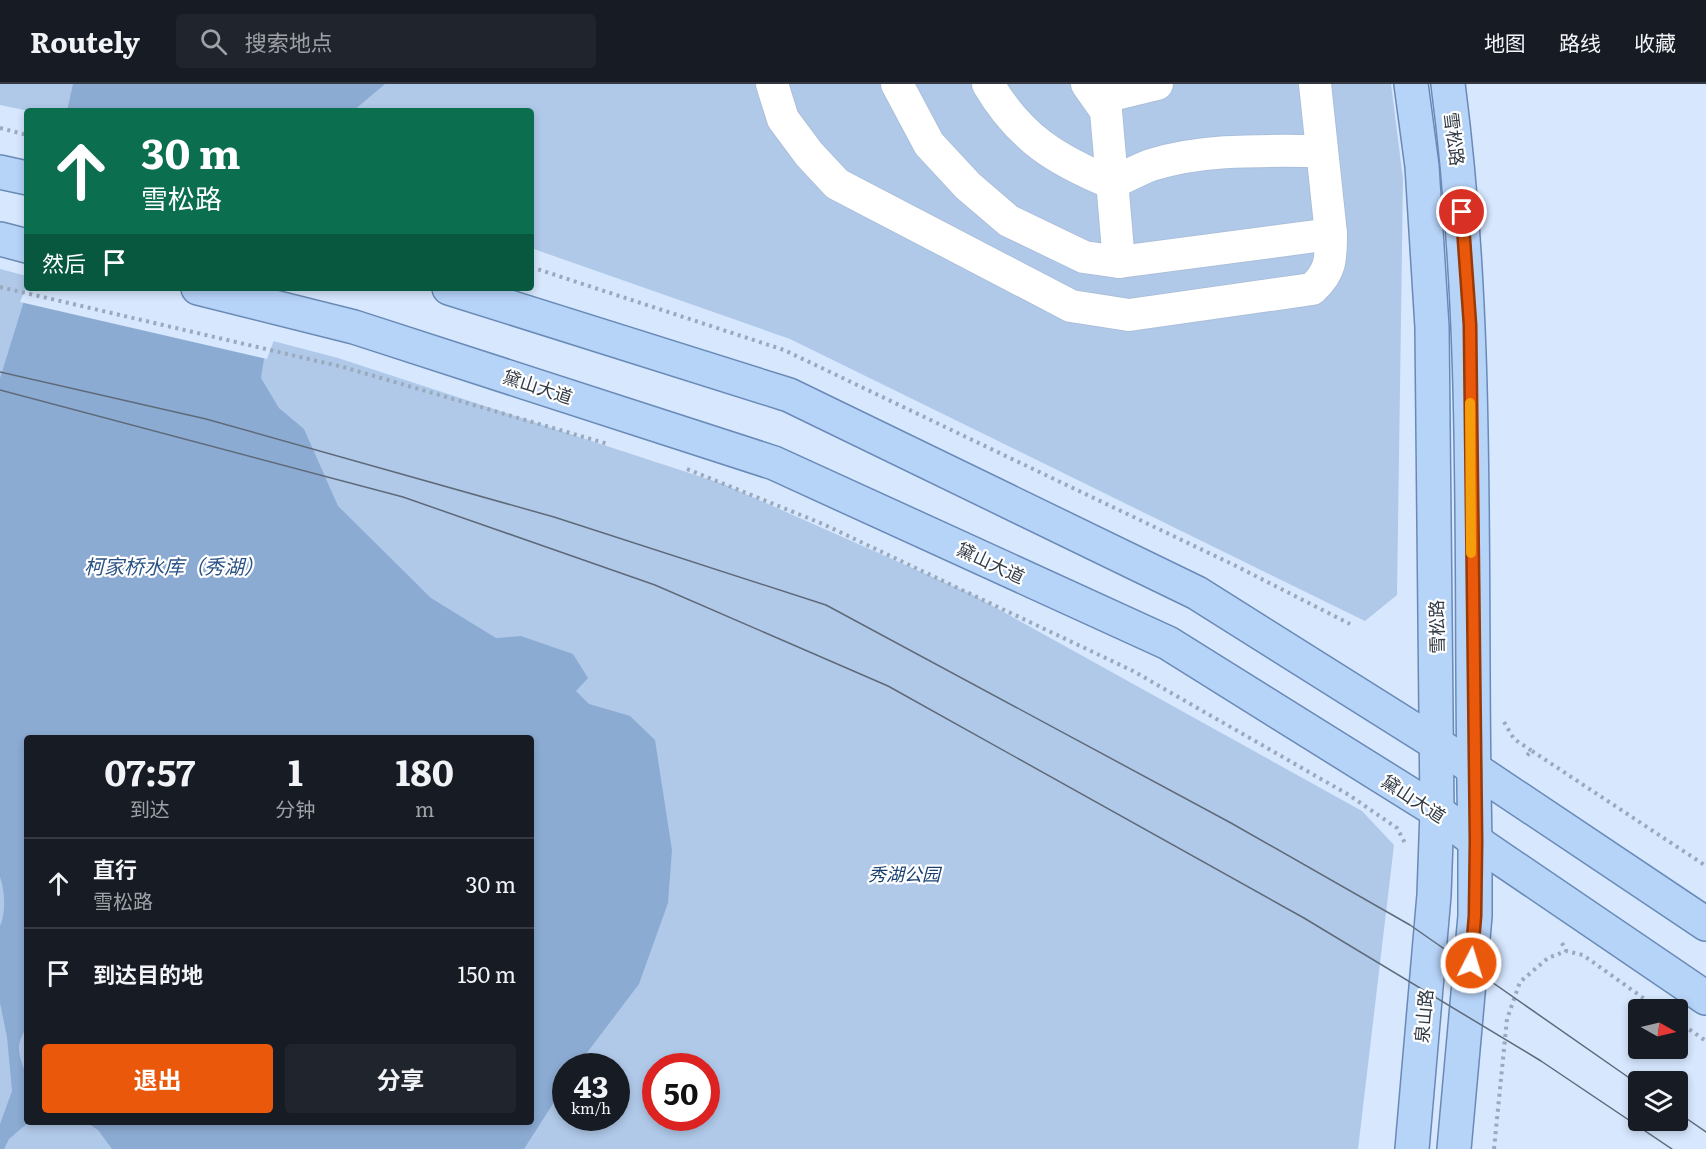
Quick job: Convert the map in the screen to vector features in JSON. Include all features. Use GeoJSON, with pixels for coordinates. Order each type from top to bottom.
{"type":"FeatureCollection","features":[{"type":"Feature","properties":{"kind":"main road","name":"雪松路"},"geometry":{"type":"LineString","coordinates":[[1411,84],[1422,166],[1432,327],[1437,811]]}},
{"type":"Feature","properties":{"kind":"main road","name":"雪松路"},"geometry":{"type":"LineString","coordinates":[[1448,84],[1459,167],[1470,325],[1473,768],[1476,841]]}},
{"type":"Feature","properties":{"kind":"main road"},"geometry":{"type":"LineString","coordinates":[[0,239],[24,245]]}},
{"type":"Feature","properties":{"kind":"main road","name":"黛山大道"},"geometry":{"type":"LineString","coordinates":[[210,291],[354,327],[774,463],[1167,643],[1437,811],[1476,841],[1706,999]]}},
{"type":"Feature","properties":{"kind":"main road"},"geometry":{"type":"LineString","coordinates":[[459,291],[789,395],[1197,593],[1437,744],[1706,924]]}},
{"type":"Feature","properties":{"kind":"main road","name":"泉山路"},"geometry":{"type":"LineString","coordinates":[[1412,1149],[1434,895],[1437,811]]}},
{"type":"Feature","properties":{"kind":"main road"},"geometry":{"type":"LineString","coordinates":[[1454,1149],[1475,916],[1476,841]]}},
{"type":"Feature","properties":{"kind":"lane"},"geometry":{"type":"LineString","coordinates":[[772,84],[783,119],[809,154],[837,184],[1071,306],[1129,315],[1312,289],[1326,277],[1331,256],[1331,234],[1315,84]]}},
{"type":"Feature","properties":{"kind":"lane"},"geometry":{"type":"LineString","coordinates":[[897,84],[929,144],[969,186],[1009,221],[1084,257],[1119,262],[1331,234]]}},
{"type":"Feature","properties":{"kind":"lane"},"geometry":{"type":"LineString","coordinates":[[988,84],[998,100],[1032,140],[1068,165],[1112,183],[1150,166],[1191,156],[1248,150],[1322,151]]}},
{"type":"Feature","properties":{"kind":"lane"},"geometry":{"type":"LineString","coordinates":[[1119,262],[1106,111],[1093,91],[1157,84]]}},
{"type":"Feature","properties":{"kind":"path"},"geometry":{"type":"LineString","coordinates":[[0,128],[24,134]]}},
{"type":"Feature","properties":{"kind":"path"},"geometry":{"type":"LineString","coordinates":[[534,268],[784,350],[1151,525],[1350,624]]}},
{"type":"Feature","properties":{"kind":"path"},"geometry":{"type":"LineString","coordinates":[[0,287],[343,367],[618,447]]}},
{"type":"Feature","properties":{"kind":"path"},"geometry":{"type":"LineString","coordinates":[[686,469],[823,524],[1133,671],[1349,795],[1397,828],[1404,843],[1411,848]]}},
{"type":"Feature","properties":{"kind":"path"},"geometry":{"type":"LineString","coordinates":[[1503,721],[1514,739],[1706,866]]}},
{"type":"Feature","properties":{"kind":"path"},"geometry":{"type":"LineString","coordinates":[[1525,757],[1532,751]]}},
{"type":"Feature","properties":{"kind":"path"},"geometry":{"type":"LineString","coordinates":[[1562,942],[1566,951]]}},
{"type":"Feature","properties":{"kind":"path"},"geometry":{"type":"LineString","coordinates":[[1494,1149],[1507,1019],[1520,982],[1548,958],[1566,951],[1583,955],[1645,999]]}},
{"type":"Feature","properties":{"kind":"path"},"geometry":{"type":"LineString","coordinates":[[1688,1029],[1706,1041]]}},
{"type":"Feature","properties":{"kind":"green space"},"geometry":{"type":"Polygon","coordinates":[[[0,84],[1391,84],[1403,179],[1397,595],[1365,621],[790,339],[534,249],[534,108],[24,108],[24,110],[0,105],[0,84]]]}},
{"type":"Feature","properties":{"kind":"green space","name":"秀湖公园"},"geometry":{"type":"Polygon","coordinates":[[[0,269],[24,275],[24,291],[82,291],[338,358],[723,484],[971,594],[1362,811],[1394,845],[1358,1149],[0,1149],[0,269]]]}},
{"type":"Feature","properties":{"kind":"water"},"geometry":{"type":"Polygon","coordinates":[[[73,84],[385,84],[357,108],[68,108],[73,84]]]}},
{"type":"Feature","properties":{"kind":"water","name":"柯家桥水库（秀湖）"},"geometry":{"type":"Polygon","coordinates":[[[27,291],[289,291],[264,359],[261,378],[279,408],[304,429],[338,506],[431,598],[496,638],[521,636],[573,654],[588,678],[576,691],[589,704],[630,716],[655,740],[672,850],[668,903],[639,984],[587,1053],[552,1053],[552,1105],[524,1149],[112,1149],[98,1130],[90,1125],[534,1125],[534,735],[24,735],[24,1032],[19,1050],[24,1069],[25,1125],[9,1139],[4,1149],[0,1149],[0,1124],[12,1091],[7,1037],[0,1003],[0,926],[4,902],[0,877],[0,378],[27,291]]]}},
{"type":"Feature","properties":{"kind":"pier"},"geometry":{"type":"Polygon","coordinates":[[[25,291],[292,291],[267,359],[20,302],[25,291]]]}},
{"type":"Feature","properties":{"kind":"tram line"},"geometry":{"type":"LineString","coordinates":[[0,372],[206,419],[554,517],[826,605],[1231,823],[1410,925],[1628,1077]]}},
{"type":"Feature","properties":{"kind":"tram line"},"geometry":{"type":"LineString","coordinates":[[0,390],[403,497],[655,585],[888,686],[1304,918],[1541,1061],[1672,1149]]}},
{"type":"Feature","properties":{"kind":"tram line"},"geometry":{"type":"LineString","coordinates":[[1688,1120],[1706,1132]]}},
{"type":"Feature","properties":{"kind":"slow traffic"},"geometry":{"type":"LineString","coordinates":[[1470,403],[1471,553]]}},
{"type":"Feature","properties":{"kind":"route"},"geometry":{"type":"LineString","coordinates":[[1462,212],[1470,325],[1476,841],[1475,916],[1471,963]]}}]}
